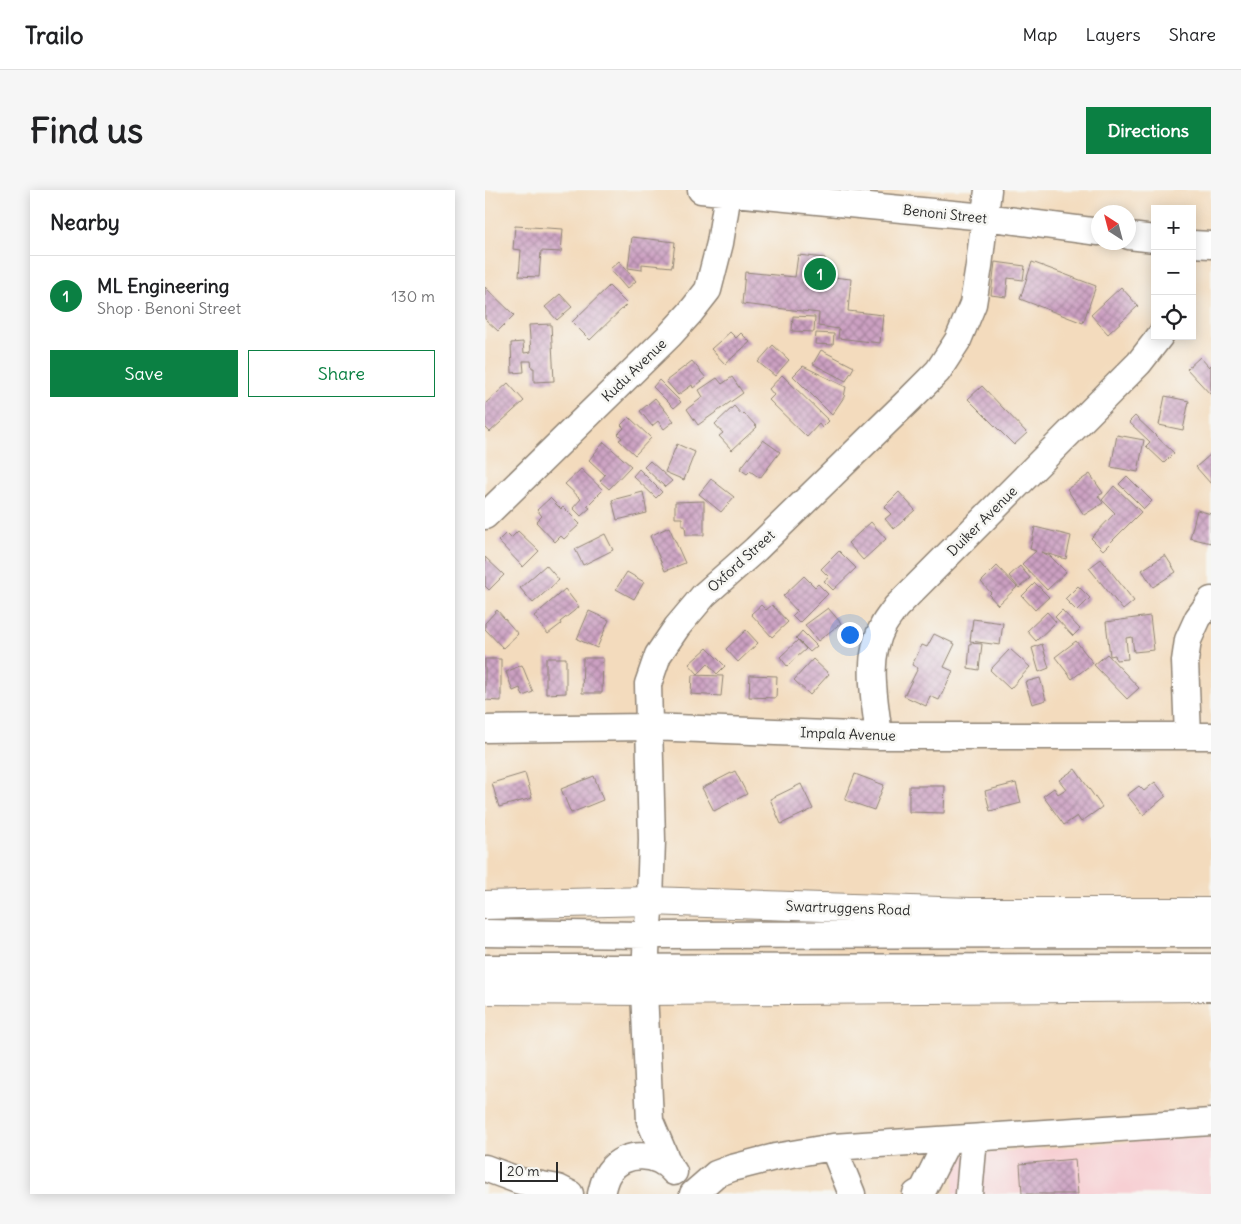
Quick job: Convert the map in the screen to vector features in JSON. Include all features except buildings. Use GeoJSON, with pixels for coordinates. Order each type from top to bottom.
{"type":"FeatureCollection","features":[{"type":"Feature","properties":{"kind":"main road","name":"Swartruggens Road"},"geometry":{"type":"LineString","coordinates":[[485,905],[650,901],[970,912],[1211,912]]}},
{"type":"Feature","properties":{"kind":"main road"},"geometry":{"type":"LineString","coordinates":[[485,990],[645,979],[1211,987]]}},
{"type":"Feature","properties":{"kind":"street","name":"Benoni Street"},"geometry":{"type":"LineString","coordinates":[[701,190],[985,218],[1091,231]]}},
{"type":"Feature","properties":{"kind":"street","name":"Oxford Street"},"geometry":{"type":"LineString","coordinates":[[650,1121],[645,979],[650,901],[651,840],[648,684],[657,655],[677,627],[704,595],[756,550],[938,370],[958,340],[973,304],[988,190]]}},
{"type":"Feature","properties":{"kind":"street","name":"Kudu Avenue"},"geometry":{"type":"LineString","coordinates":[[485,516],[669,336],[708,290],[721,244],[728,193]]}},
{"type":"Feature","properties":{"kind":"street"},"geometry":{"type":"LineString","coordinates":[[1136,237],[1151,239]]}},
{"type":"Feature","properties":{"kind":"street"},"geometry":{"type":"LineString","coordinates":[[1196,244],[1211,245]]}},
{"type":"Feature","properties":{"kind":"street","name":"Duiker Avenue"},"geometry":{"type":"LineString","coordinates":[[879,736],[872,674],[875,648],[883,626],[896,607],[1139,364],[1157,340]]}},
{"type":"Feature","properties":{"kind":"street"},"geometry":{"type":"LineString","coordinates":[[1199,736],[1185,660],[1188,640],[1198,618],[1211,600]]}},
{"type":"Feature","properties":{"kind":"street","name":"Impala Avenue"},"geometry":{"type":"LineString","coordinates":[[485,729],[649,727],[879,736],[1199,736]]}},
{"type":"Feature","properties":{"kind":"street"},"geometry":{"type":"LineString","coordinates":[[485,933],[647,935],[1211,934]]}},
{"type":"Feature","properties":{"kind":"street"},"geometry":{"type":"LineString","coordinates":[[485,968],[645,979],[1211,967]]}},
{"type":"Feature","properties":{"kind":"street"},"geometry":{"type":"LineString","coordinates":[[632,1157],[650,1121]]}},
{"type":"Feature","properties":{"kind":"street"},"geometry":{"type":"LineString","coordinates":[[650,1121],[675,1177]]}},
{"type":"Feature","properties":{"kind":"street"},"geometry":{"type":"LineString","coordinates":[[675,1177],[716,1174],[775,1157],[833,1147],[1211,1122]]}},
{"type":"Feature","properties":{"kind":"street"},"geometry":{"type":"LineString","coordinates":[[969,1194],[974,1138]]}},
{"type":"Feature","properties":{"kind":"street"},"geometry":{"type":"LineString","coordinates":[[920,1193],[948,1140]]}},
{"type":"Feature","properties":{"kind":"street"},"geometry":{"type":"LineString","coordinates":[[833,1147],[852,1194]]}},
{"type":"Feature","properties":{"kind":"street"},"geometry":{"type":"LineString","coordinates":[[485,1168],[520,1181],[564,1191],[576,1183],[610,1170],[620,1162],[632,1157],[645,1156],[658,1159],[675,1177]]}},
{"type":"Feature","properties":{"kind":"street"},"geometry":{"type":"LineString","coordinates":[[601,1194],[603,1181],[610,1170]]}},
{"type":"Feature","properties":{"kind":"street"},"geometry":{"type":"LineString","coordinates":[[693,1194],[716,1174]]}},
{"type":"Feature","properties":{"kind":"shaded area"},"geometry":{"type":"Polygon","coordinates":[[[1211,1136],[1211,1194],[953,1194],[956,1155],[1211,1136]]]}},
{"type":"Feature","properties":{"kind":"place","name":"ML Engineering"},"geometry":{"type":"Point","coordinates":[820,274]}}]}
